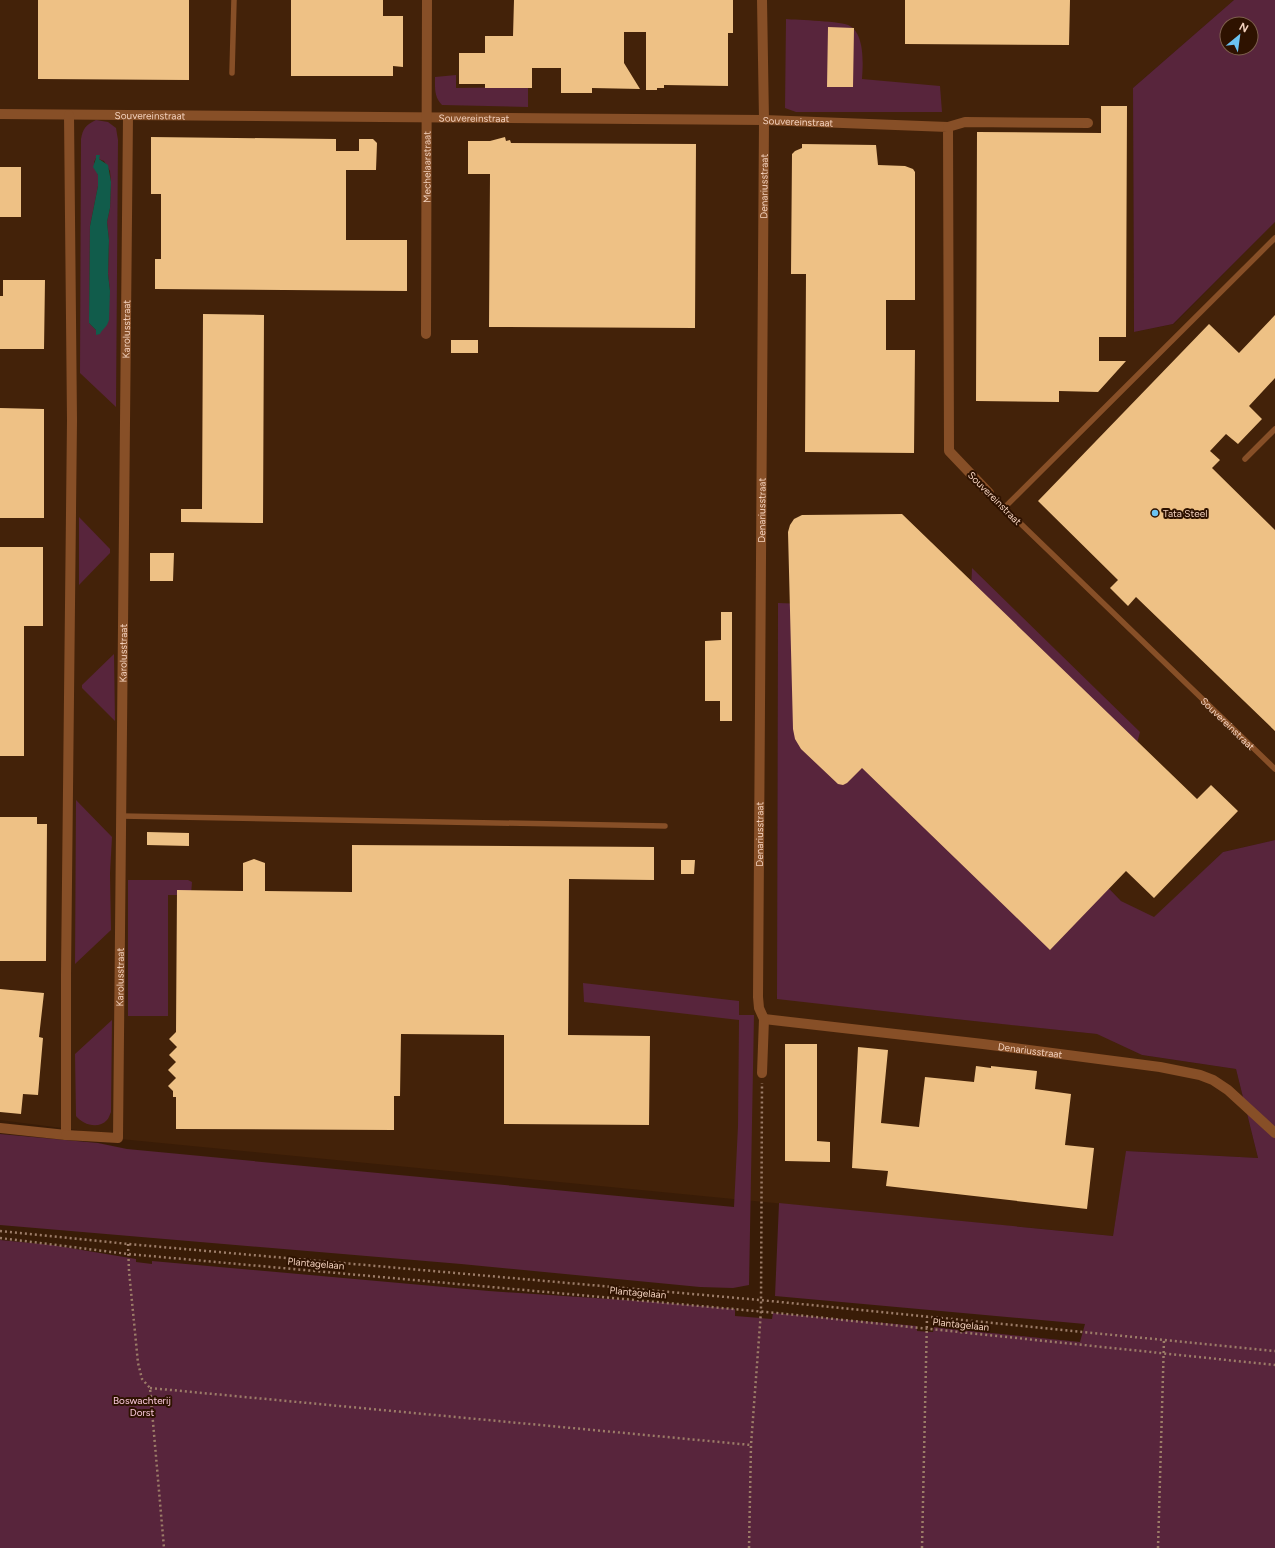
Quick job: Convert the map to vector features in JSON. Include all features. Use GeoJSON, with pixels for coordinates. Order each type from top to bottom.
{"type":"FeatureCollection","features":[{"type":"Feature","properties":{"kind":"street","name":"Mechelaarstraat"},"geometry":{"type":"LineString","coordinates":[[426,334],[427,0]]}},
{"type":"Feature","properties":{"kind":"street","name":"Denariusstraat"},"geometry":{"type":"LineString","coordinates":[[762,0],[764,120],[758,997],[759,1008],[764,1019],[762,1073]]}},
{"type":"Feature","properties":{"kind":"street","name":"Souvereinstraat"},"geometry":{"type":"LineString","coordinates":[[0,114],[764,120],[948,127],[965,122],[1088,123]]}},
{"type":"Feature","properties":{"kind":"street"},"geometry":{"type":"LineString","coordinates":[[66,1135],[66,975],[72,420],[69,115]]}},
{"type":"Feature","properties":{"kind":"street","name":"Karolusstraat"},"geometry":{"type":"LineString","coordinates":[[0,1128],[66,1135],[118,1138],[128,116]]}},
{"type":"Feature","properties":{"kind":"street","name":"Souvereinstraat"},"geometry":{"type":"LineString","coordinates":[[948,127],[949,451],[989,493]]}},
{"type":"Feature","properties":{"kind":"street","name":"Denariusstraat"},"geometry":{"type":"LineString","coordinates":[[764,1019],[983,1044],[1160,1067],[1200,1075],[1214,1080],[1228,1090],[1275,1133]]}},
{"type":"Feature","properties":{"kind":"lane"},"geometry":{"type":"LineString","coordinates":[[232,73],[234,0]]}},
{"type":"Feature","properties":{"kind":"lane"},"geometry":{"type":"LineString","coordinates":[[1004,508],[1275,238]]}},
{"type":"Feature","properties":{"kind":"lane"},"geometry":{"type":"LineString","coordinates":[[1245,459],[1275,428]]}},
{"type":"Feature","properties":{"kind":"lane","name":"Souvereinstraat"},"geometry":{"type":"LineString","coordinates":[[989,493],[1275,770]]}},
{"type":"Feature","properties":{"kind":"lane"},"geometry":{"type":"LineString","coordinates":[[120,816],[665,826]]}},
{"type":"Feature","properties":{"kind":"path"},"geometry":{"type":"LineString","coordinates":[[749,1548],[751,1445],[760,1312],[762,1073]]}},
{"type":"Feature","properties":{"kind":"path"},"geometry":{"type":"LineString","coordinates":[[0,1230],[128,1244],[760,1300],[1275,1351]]}},
{"type":"Feature","properties":{"kind":"path","name":"Plantagelaan"},"geometry":{"type":"LineString","coordinates":[[0,1238],[128,1254],[760,1312],[1275,1365]]}},
{"type":"Feature","properties":{"kind":"path"},"geometry":{"type":"LineString","coordinates":[[128,1244],[138,1363],[142,1379],[150,1388],[164,1548]]}},
{"type":"Feature","properties":{"kind":"path"},"geometry":{"type":"LineString","coordinates":[[922,1548],[927,1317]]}},
{"type":"Feature","properties":{"kind":"path"},"geometry":{"type":"LineString","coordinates":[[1158,1548],[1164,1340]]}},
{"type":"Feature","properties":{"kind":"path"},"geometry":{"type":"LineString","coordinates":[[150,1388],[751,1445]]}},
{"type":"Feature","properties":{"kind":"shaded area"},"geometry":{"type":"Polygon","coordinates":[[[0,0],[1234,0],[1133,88],[1134,332],[1174,324],[1275,222],[1275,840],[1223,852],[1154,918],[1121,901],[1091,870],[972,569],[970,610],[778,604],[777,998],[1098,1034],[1142,1055],[1236,1069],[1258,1158],[1127,1151],[1113,1236],[110,1138],[77,1130],[0,1120],[0,0]]]}},
{"type":"Feature","properties":{"kind":"green space"},"geometry":{"type":"Polygon","coordinates":[[[1234,0],[1275,0],[1275,222],[1173,324],[1134,332],[1133,88],[1234,0]]]}},
{"type":"Feature","properties":{"kind":"green space"},"geometry":{"type":"Polygon","coordinates":[[[786,19],[830,22],[850,26],[855,30],[861,43],[863,58],[862,79],[940,86],[942,112],[796,112],[785,108],[786,19]]]}},
{"type":"Feature","properties":{"kind":"green space"},"geometry":{"type":"Polygon","coordinates":[[[456,75],[456,88],[528,87],[528,107],[442,105],[436,96],[435,77],[456,75]]]}},
{"type":"Feature","properties":{"kind":"green space"},"geometry":{"type":"Polygon","coordinates":[[[96,120],[108,122],[116,128],[118,140],[116,407],[80,373],[81,139],[87,125],[96,120]],[[96,158],[94,162],[98,175],[98,186],[90,226],[89,323],[96,330],[96,334],[103,329],[110,291],[108,274],[109,240],[107,222],[110,208],[111,182],[110,171],[104,161],[96,158]]]}},
{"type":"Feature","properties":{"kind":"green space"},"geometry":{"type":"Polygon","coordinates":[[[79,517],[110,549],[110,553],[79,585],[79,517]]]}},
{"type":"Feature","properties":{"kind":"green space","name":"Boswachterij Dorst"},"geometry":{"type":"Polygon","coordinates":[[[972,568],[1140,732],[1118,817],[1091,870],[1121,901],[1154,917],[1223,852],[1275,840],[1275,1548],[0,1548],[0,1240],[52,1245],[136,1259],[136,1262],[152,1264],[152,1261],[489,1291],[655,1302],[735,1309],[735,1316],[772,1319],[773,1313],[917,1326],[917,1331],[933,1332],[934,1327],[1080,1342],[1085,1324],[775,1296],[779,1203],[1113,1236],[1126,1151],[1258,1158],[1236,1069],[1142,1055],[1097,1034],[777,999],[778,603],[970,610],[972,568]]]}},
{"type":"Feature","properties":{"kind":"green space"},"geometry":{"type":"Polygon","coordinates":[[[114,654],[115,721],[82,688],[82,685],[114,654]]]}},
{"type":"Feature","properties":{"kind":"green space"},"geometry":{"type":"Polygon","coordinates":[[[76,800],[112,837],[110,873],[111,930],[75,964],[76,800]]]}},
{"type":"Feature","properties":{"kind":"green space"},"geometry":{"type":"Polygon","coordinates":[[[128,880],[188,880],[192,882],[191,895],[168,895],[168,1016],[128,1016],[128,880]]]}},
{"type":"Feature","properties":{"kind":"green space"},"geometry":{"type":"Polygon","coordinates":[[[583,983],[739,1001],[739,1015],[754,1015],[749,1285],[733,1288],[700,1287],[461,1264],[0,1225],[0,1134],[98,1143],[127,1149],[734,1207],[738,1126],[739,1020],[584,1002],[583,983]]]}},
{"type":"Feature","properties":{"kind":"green space"},"geometry":{"type":"Polygon","coordinates":[[[112,1020],[111,1112],[108,1119],[103,1123],[99,1125],[90,1125],[76,1116],[75,1054],[112,1020]]]}},
{"type":"Feature","properties":{"kind":"water"},"geometry":{"type":"Polygon","coordinates":[[[96,155],[100,155],[99,159],[108,165],[111,182],[110,208],[107,222],[109,240],[109,320],[100,334],[96,335],[96,330],[89,323],[89,318],[90,226],[98,186],[98,175],[93,167],[96,155]]]}},
{"type":"Feature","properties":{"kind":"building"},"geometry":{"type":"Polygon","coordinates":[[[38,0],[189,0],[189,80],[38,79],[38,0]]]}},
{"type":"Feature","properties":{"kind":"building"},"geometry":{"type":"Polygon","coordinates":[[[291,0],[383,0],[383,16],[403,16],[403,67],[393,66],[393,76],[291,76],[291,0]]]}},
{"type":"Feature","properties":{"kind":"building"},"geometry":{"type":"Polygon","coordinates":[[[514,0],[733,0],[733,33],[728,33],[728,86],[664,85],[664,88],[657,88],[657,90],[646,90],[646,32],[624,32],[624,63],[640,89],[592,88],[592,93],[561,93],[561,68],[532,68],[532,88],[485,88],[485,84],[459,84],[459,53],[485,53],[485,36],[513,36],[514,0]]]}},
{"type":"Feature","properties":{"kind":"building"},"geometry":{"type":"Polygon","coordinates":[[[905,0],[1070,0],[1069,45],[905,44],[905,0]]]}},
{"type":"Feature","properties":{"kind":"building"},"geometry":{"type":"Polygon","coordinates":[[[828,27],[854,28],[853,87],[827,87],[828,27]]]}},
{"type":"Feature","properties":{"kind":"building"},"geometry":{"type":"Polygon","coordinates":[[[1101,106],[1127,106],[1126,337],[1099,337],[1099,361],[1126,361],[1098,392],[1059,391],[1059,402],[976,401],[977,132],[1101,133],[1101,106]]]}},
{"type":"Feature","properties":{"kind":"building"},"geometry":{"type":"Polygon","coordinates":[[[151,137],[336,139],[336,151],[359,151],[359,139],[373,139],[377,143],[376,170],[346,170],[346,240],[407,240],[407,291],[155,289],[155,259],[161,259],[161,194],[151,194],[151,137]]]}},
{"type":"Feature","properties":{"kind":"building"},"geometry":{"type":"Polygon","coordinates":[[[505,137],[506,141],[510,140],[511,143],[696,144],[695,328],[489,327],[490,174],[468,174],[468,141],[490,141],[505,137]]]}},
{"type":"Feature","properties":{"kind":"building"},"geometry":{"type":"Polygon","coordinates":[[[802,144],[876,145],[878,165],[905,166],[913,169],[915,172],[915,300],[886,300],[886,350],[915,350],[914,453],[805,452],[806,274],[791,274],[792,154],[802,148],[802,144]]]}},
{"type":"Feature","properties":{"kind":"building"},"geometry":{"type":"Polygon","coordinates":[[[0,167],[21,167],[21,217],[0,217],[0,167]]]}},
{"type":"Feature","properties":{"kind":"building"},"geometry":{"type":"Polygon","coordinates":[[[3,280],[45,280],[44,349],[0,349],[0,296],[3,296],[3,280]]]}},
{"type":"Feature","properties":{"kind":"building"},"geometry":{"type":"Polygon","coordinates":[[[203,314],[264,315],[263,523],[181,522],[181,509],[202,509],[203,314]]]}},
{"type":"Feature","properties":{"kind":"building"},"geometry":{"type":"Polygon","coordinates":[[[1275,315],[1275,378],[1249,406],[1262,419],[1238,444],[1226,434],[1210,451],[1220,460],[1212,468],[1275,530],[1275,731],[1136,597],[1128,606],[1110,588],[1118,580],[1038,501],[1209,324],[1239,353],[1275,315]]]}},
{"type":"Feature","properties":{"kind":"building"},"geometry":{"type":"Polygon","coordinates":[[[451,340],[478,340],[478,353],[451,353],[451,340]]]}},
{"type":"Feature","properties":{"kind":"building"},"geometry":{"type":"Polygon","coordinates":[[[0,408],[44,409],[44,518],[0,518],[0,408]]]}},
{"type":"Feature","properties":{"kind":"building"},"geometry":{"type":"Polygon","coordinates":[[[902,514],[1197,799],[1211,785],[1238,811],[1154,898],[1126,871],[1050,950],[862,768],[847,783],[843,785],[838,784],[801,749],[795,739],[793,729],[788,532],[790,525],[794,519],[802,515],[902,514]]]}},
{"type":"Feature","properties":{"kind":"building"},"geometry":{"type":"Polygon","coordinates":[[[0,547],[43,547],[43,626],[24,626],[24,756],[0,756],[0,547]]]}},
{"type":"Feature","properties":{"kind":"building"},"geometry":{"type":"Polygon","coordinates":[[[150,553],[174,553],[173,581],[150,581],[150,553]]]}},
{"type":"Feature","properties":{"kind":"building"},"geometry":{"type":"Polygon","coordinates":[[[721,612],[732,612],[732,721],[720,721],[720,701],[705,701],[705,641],[721,640],[721,612]]]}},
{"type":"Feature","properties":{"kind":"building"},"geometry":{"type":"Polygon","coordinates":[[[0,817],[37,817],[37,824],[47,824],[46,961],[0,961],[0,817]]]}},
{"type":"Feature","properties":{"kind":"building"},"geometry":{"type":"Polygon","coordinates":[[[147,832],[189,833],[189,846],[147,845],[147,832]]]}},
{"type":"Feature","properties":{"kind":"building"},"geometry":{"type":"Polygon","coordinates":[[[352,845],[654,847],[654,880],[569,879],[568,1035],[650,1036],[649,1125],[504,1124],[504,1035],[401,1034],[400,1096],[394,1096],[394,1130],[176,1129],[176,1097],[173,1097],[173,1091],[168,1086],[176,1078],[168,1070],[176,1062],[169,1055],[177,1047],[169,1039],[176,1032],[177,890],[243,891],[243,863],[254,859],[265,863],[265,891],[352,892],[352,845]]]}},
{"type":"Feature","properties":{"kind":"building"},"geometry":{"type":"Polygon","coordinates":[[[681,860],[695,860],[694,874],[681,874],[681,860]]]}},
{"type":"Feature","properties":{"kind":"building"},"geometry":{"type":"Polygon","coordinates":[[[0,989],[44,993],[39,1037],[43,1038],[38,1095],[23,1094],[21,1114],[0,1112],[0,989]]]}},
{"type":"Feature","properties":{"kind":"building"},"geometry":{"type":"Polygon","coordinates":[[[785,1044],[817,1044],[817,1141],[830,1142],[830,1162],[785,1161],[785,1044]]]}},
{"type":"Feature","properties":{"kind":"building"},"geometry":{"type":"Polygon","coordinates":[[[858,1047],[888,1050],[881,1123],[919,1127],[925,1077],[974,1082],[976,1066],[991,1068],[991,1066],[1037,1071],[1035,1089],[1071,1094],[1065,1145],[1094,1148],[1087,1209],[886,1186],[888,1171],[852,1168],[858,1047]]]}},
{"type":"Feature","properties":{"kind":"place","name":"Tata Steel"},"geometry":{"type":"Point","coordinates":[1155,513]}}]}
